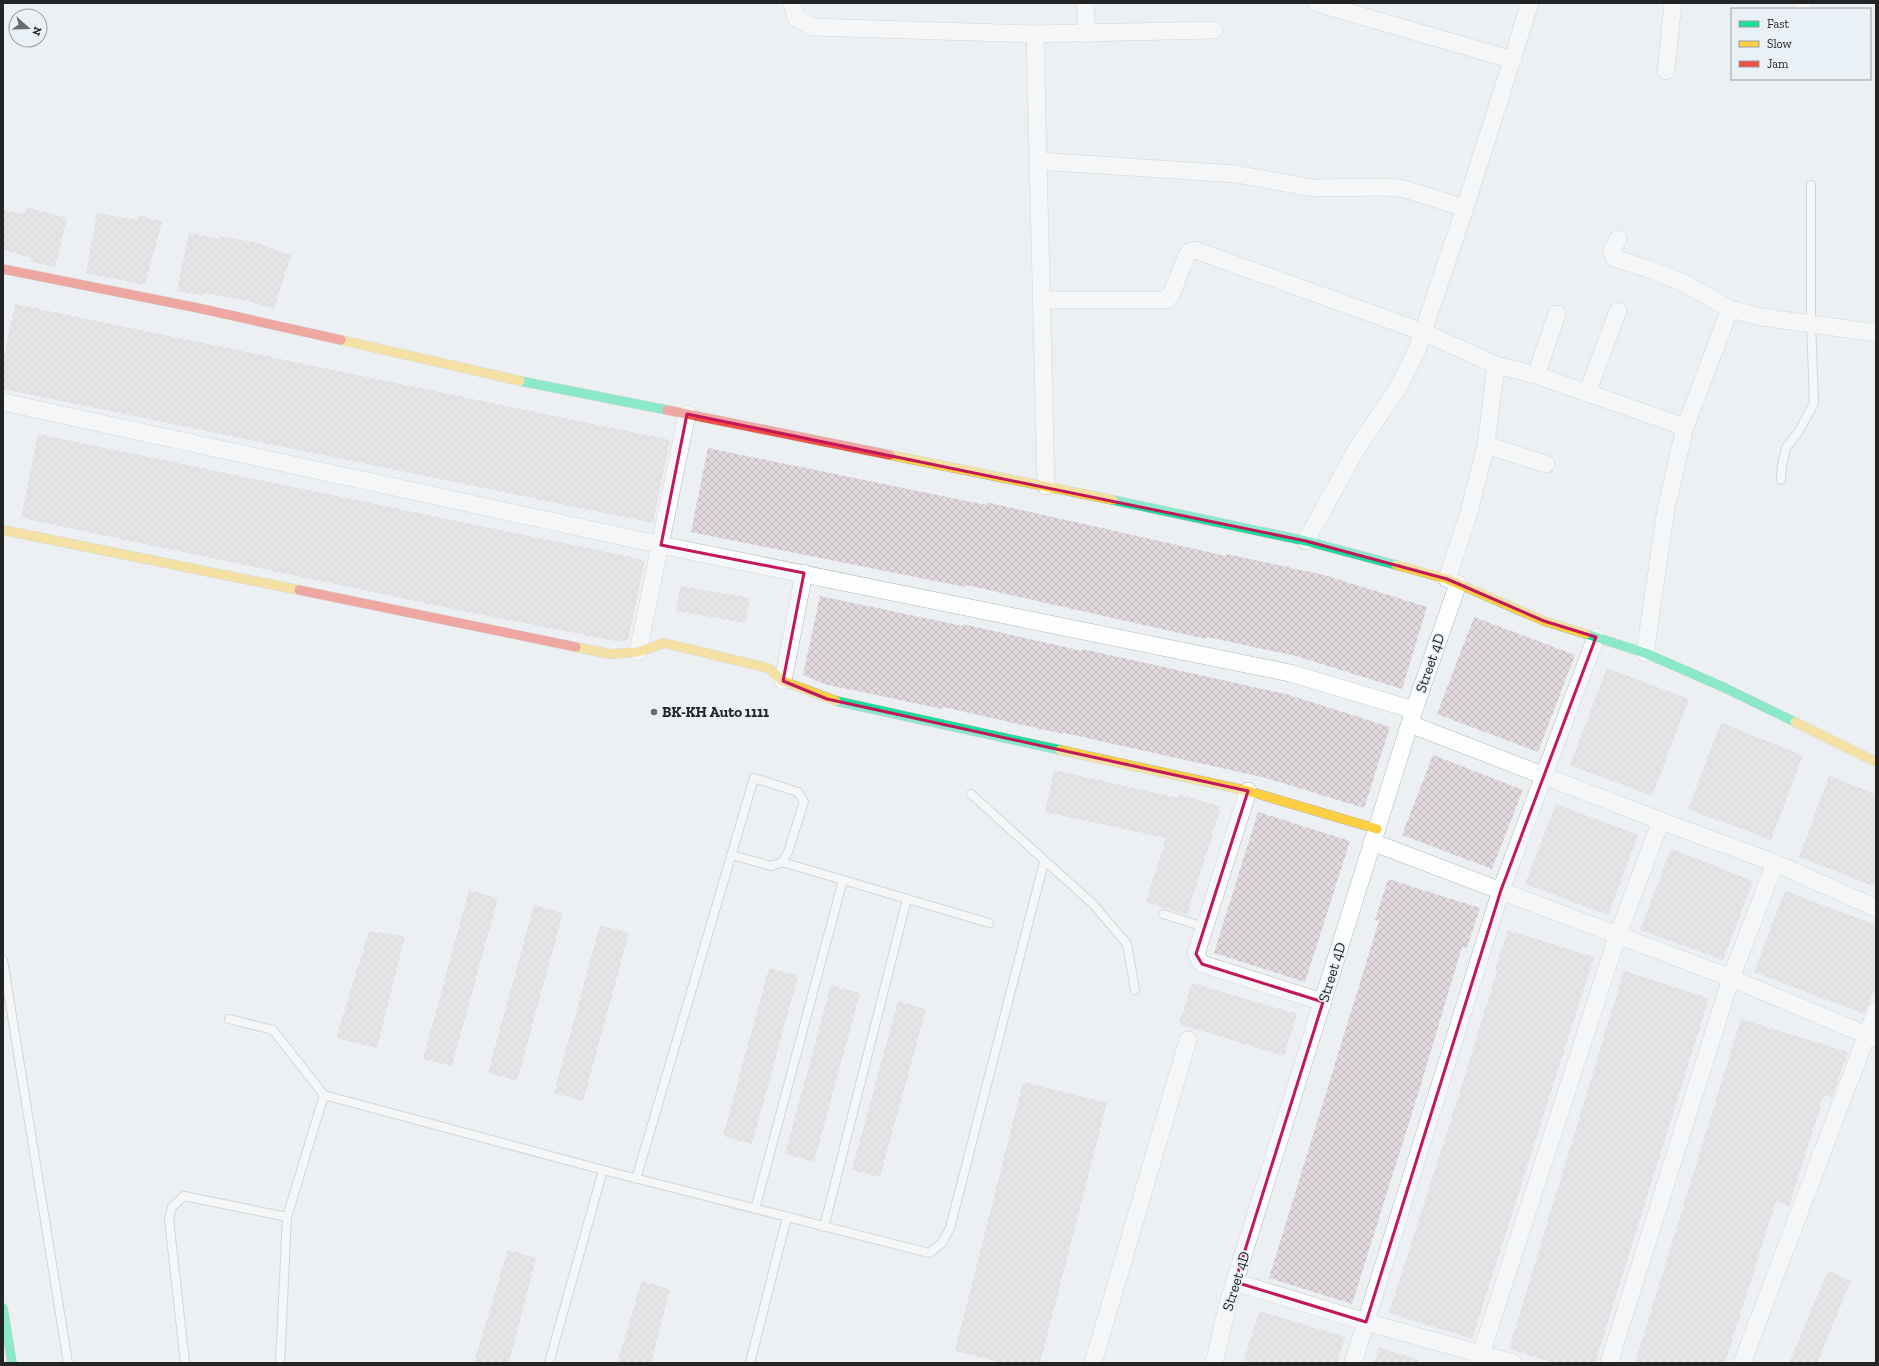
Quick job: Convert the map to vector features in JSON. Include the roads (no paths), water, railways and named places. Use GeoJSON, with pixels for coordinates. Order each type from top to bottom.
{"type":"FeatureCollection","features":[{"type":"Feature","properties":{"kind":"main road"},"geometry":{"type":"LineString","coordinates":[[3,269],[198,308],[502,377],[1046,486],[1306,541],[1453,581],[1544,621],[1645,653],[1723,687],[1876,762]]}},
{"type":"Feature","properties":{"kind":"main road"},"geometry":{"type":"LineString","coordinates":[[3,530],[610,654],[638,652],[664,643],[768,668],[782,682],[827,699],[1248,791],[1375,836]]}},
{"type":"Feature","properties":{"kind":"main road"},"geometry":{"type":"LineString","coordinates":[[3,1308],[12,1363]]}},
{"type":"Feature","properties":{"kind":"street"},"geometry":{"type":"LineString","coordinates":[[792,3],[796,18],[812,27],[1035,34],[1214,30]]}},
{"type":"Feature","properties":{"kind":"street"},"geometry":{"type":"LineString","coordinates":[[1085,3],[1087,34]]}},
{"type":"Feature","properties":{"kind":"street"},"geometry":{"type":"LineString","coordinates":[[1317,3],[1513,60]]}},
{"type":"Feature","properties":{"kind":"street"},"geometry":{"type":"LineString","coordinates":[[1306,541],[1357,448],[1398,388],[1417,350],[1465,208],[1530,3]]}},
{"type":"Feature","properties":{"kind":"street"},"geometry":{"type":"LineString","coordinates":[[1666,71],[1673,3]]}},
{"type":"Feature","properties":{"kind":"street"},"geometry":{"type":"LineString","coordinates":[[1035,34],[1046,486]]}},
{"type":"Feature","properties":{"kind":"street"},"geometry":{"type":"LineString","coordinates":[[1038,162],[1236,174],[1312,188],[1389,187],[1404,189],[1465,208]]}},
{"type":"Feature","properties":{"kind":"street"},"geometry":{"type":"LineString","coordinates":[[1618,239],[1612,250],[1614,258],[1646,268],[1684,283],[1730,309],[1762,317],[1876,333]]}},
{"type":"Feature","properties":{"kind":"street"},"geometry":{"type":"LineString","coordinates":[[1042,300],[1167,300],[1172,293],[1186,257],[1189,252],[1195,250],[1423,332],[1496,365],[1536,375],[1685,427]]}},
{"type":"Feature","properties":{"kind":"street"},"geometry":{"type":"LineString","coordinates":[[1645,653],[1666,509],[1685,427],[1730,309]]}},
{"type":"Feature","properties":{"kind":"street"},"geometry":{"type":"LineString","coordinates":[[1587,393],[1618,311]]}},
{"type":"Feature","properties":{"kind":"street"},"geometry":{"type":"LineString","coordinates":[[1536,375],[1557,314]]}},
{"type":"Feature","properties":{"kind":"street","name":"Street 4D"},"geometry":{"type":"LineString","coordinates":[[1214,1363],[1235,1282],[1375,836],[1453,581],[1486,445],[1496,365]]}},
{"type":"Feature","properties":{"kind":"street"},"geometry":{"type":"LineString","coordinates":[[3,402],[661,545],[1290,673],[1412,717],[1543,775],[1775,863],[1876,908]]}},
{"type":"Feature","properties":{"kind":"street"},"geometry":{"type":"LineString","coordinates":[[638,652],[687,414]]}},
{"type":"Feature","properties":{"kind":"street"},"geometry":{"type":"LineString","coordinates":[[1486,445],[1546,464]]}},
{"type":"Feature","properties":{"kind":"street"},"geometry":{"type":"LineString","coordinates":[[782,682],[804,573]]}},
{"type":"Feature","properties":{"kind":"street"},"geometry":{"type":"LineString","coordinates":[[1353,1363],[1501,890],[1596,637]]}},
{"type":"Feature","properties":{"kind":"street"},"geometry":{"type":"LineString","coordinates":[[1248,791],[1196,954],[1202,964],[1323,1002]]}},
{"type":"Feature","properties":{"kind":"street"},"geometry":{"type":"LineString","coordinates":[[1480,1358],[1618,934],[1661,821]]}},
{"type":"Feature","properties":{"kind":"street"},"geometry":{"type":"LineString","coordinates":[[1375,836],[1501,890],[1731,978],[1871,1036]]}},
{"type":"Feature","properties":{"kind":"street"},"geometry":{"type":"LineString","coordinates":[[1609,1363],[1731,978],[1775,863]]}},
{"type":"Feature","properties":{"kind":"street"},"geometry":{"type":"LineString","coordinates":[[1742,1363],[1871,1036],[1876,1010]]}},
{"type":"Feature","properties":{"kind":"street"},"geometry":{"type":"LineString","coordinates":[[1093,1363],[1188,1040]]}},
{"type":"Feature","properties":{"kind":"street"},"geometry":{"type":"LineString","coordinates":[[1235,1282],[1480,1358],[1513,1363]]}},
{"type":"Feature","properties":{"kind":"lane"},"geometry":{"type":"LineString","coordinates":[[1781,480],[1782,465],[1786,448],[1799,431],[1814,403],[1811,323],[1811,185]]}},
{"type":"Feature","properties":{"kind":"lane"},"geometry":{"type":"LineString","coordinates":[[636,1179],[754,778],[798,792],[804,802],[788,852],[782,862]]}},
{"type":"Feature","properties":{"kind":"lane"},"geometry":{"type":"LineString","coordinates":[[970,794],[1044,862],[1093,904],[1127,944],[1135,990]]}},
{"type":"Feature","properties":{"kind":"lane"},"geometry":{"type":"LineString","coordinates":[[732,855],[771,866],[782,862],[989,922]]}},
{"type":"Feature","properties":{"kind":"lane"},"geometry":{"type":"LineString","coordinates":[[229,1019],[273,1030],[324,1095],[636,1179],[928,1253],[942,1243],[950,1228],[1044,862]]}},
{"type":"Feature","properties":{"kind":"lane"},"geometry":{"type":"LineString","coordinates":[[756,1209],[843,880]]}},
{"type":"Feature","properties":{"kind":"lane"},"geometry":{"type":"LineString","coordinates":[[824,1227],[907,899]]}},
{"type":"Feature","properties":{"kind":"lane"},"geometry":{"type":"LineString","coordinates":[[1164,914],[1204,927]]}},
{"type":"Feature","properties":{"kind":"lane"},"geometry":{"type":"LineString","coordinates":[[3,960],[68,1363]]}},
{"type":"Feature","properties":{"kind":"lane"},"geometry":{"type":"LineString","coordinates":[[280,1363],[287,1217],[324,1095]]}},
{"type":"Feature","properties":{"kind":"lane"},"geometry":{"type":"LineString","coordinates":[[549,1363],[603,1170]]}},
{"type":"Feature","properties":{"kind":"lane"},"geometry":{"type":"LineString","coordinates":[[185,1363],[169,1220],[172,1207],[184,1196],[287,1217]]}},
{"type":"Feature","properties":{"kind":"lane"},"geometry":{"type":"LineString","coordinates":[[750,1363],[787,1217]]}},
{"type":"Feature","properties":{"kind":"place","name":"BK-KH Auto 1111"},"geometry":{"type":"Point","coordinates":[654,712]}}]}
